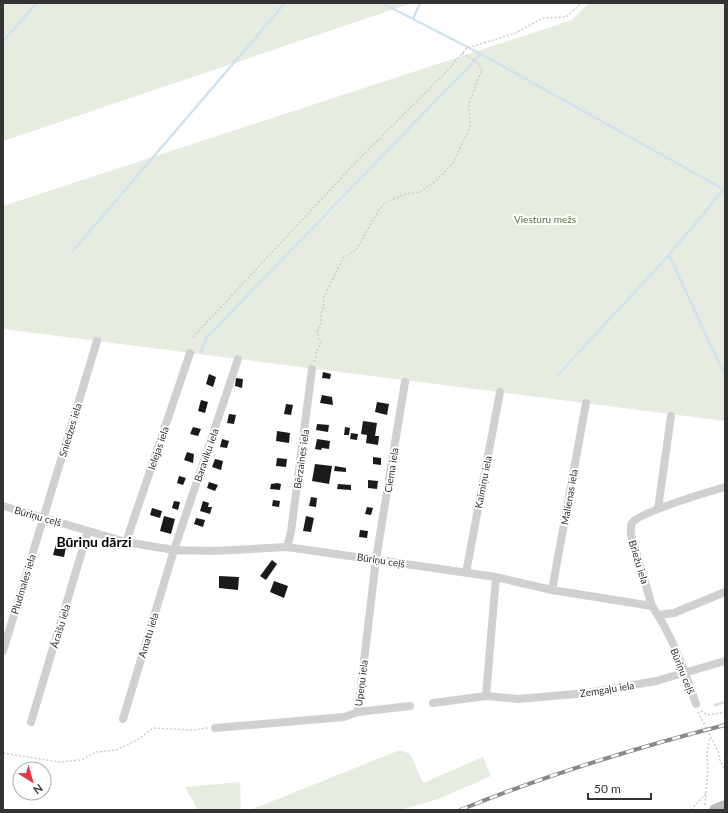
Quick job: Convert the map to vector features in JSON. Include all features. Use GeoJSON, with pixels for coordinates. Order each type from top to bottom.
{"type":"FeatureCollection","features":[{"type":"Feature","properties":{"kind":"street","name":"Sniedzes iela"},"geometry":{"type":"LineString","coordinates":[[43,518],[96,342]]}},
{"type":"Feature","properties":{"kind":"street","name":"Ielejas iela"},"geometry":{"type":"LineString","coordinates":[[126,542],[190,353]]}},
{"type":"Feature","properties":{"kind":"street","name":"Baraviku iela"},"geometry":{"type":"LineString","coordinates":[[174,550],[238,359]]}},
{"type":"Feature","properties":{"kind":"street","name":"Bērzaines iela"},"geometry":{"type":"LineString","coordinates":[[287,547],[291,532],[312,369]]}},
{"type":"Feature","properties":{"kind":"street","name":"Ciema iela"},"geometry":{"type":"LineString","coordinates":[[376,559],[405,382]]}},
{"type":"Feature","properties":{"kind":"street","name":"Kaimiņu iela"},"geometry":{"type":"LineString","coordinates":[[466,572],[500,392]]}},
{"type":"Feature","properties":{"kind":"street","name":"Malienas iela"},"geometry":{"type":"LineString","coordinates":[[552,590],[586,403]]}},
{"type":"Feature","properties":{"kind":"street"},"geometry":{"type":"LineString","coordinates":[[658,509],[671,416]]}},
{"type":"Feature","properties":{"kind":"street","name":"Briežu iela"},"geometry":{"type":"LineString","coordinates":[[652,606],[631,535],[630,527],[633,522],[658,509],[725,487]]}},
{"type":"Feature","properties":{"kind":"street","name":"Būriņu ceļš"},"geometry":{"type":"LineString","coordinates":[[3,506],[126,542],[174,550],[214,551],[287,547],[466,572],[496,577],[552,590],[652,606],[659,615],[685,673],[696,704]]}},
{"type":"Feature","properties":{"kind":"street","name":"Pludmales iela"},"geometry":{"type":"LineString","coordinates":[[3,651],[43,518]]}},
{"type":"Feature","properties":{"kind":"street","name":"Āraišu iela"},"geometry":{"type":"LineString","coordinates":[[31,722],[88,531]]}},
{"type":"Feature","properties":{"kind":"street","name":"Amatu iela"},"geometry":{"type":"LineString","coordinates":[[123,719],[174,550]]}},
{"type":"Feature","properties":{"kind":"street","name":"Upeņu iela"},"geometry":{"type":"LineString","coordinates":[[215,728],[344,717],[358,712],[376,559]]}},
{"type":"Feature","properties":{"kind":"street"},"geometry":{"type":"LineString","coordinates":[[486,696],[496,577]]}},
{"type":"Feature","properties":{"kind":"street"},"geometry":{"type":"LineString","coordinates":[[659,615],[674,613],[725,592]]}},
{"type":"Feature","properties":{"kind":"street","name":"Zemgaļu iela"},"geometry":{"type":"LineString","coordinates":[[433,703],[486,696],[518,698],[587,693],[656,681],[725,661]]}},
{"type":"Feature","properties":{"kind":"street"},"geometry":{"type":"LineString","coordinates":[[358,712],[410,706]]}},
{"type":"Feature","properties":{"kind":"street"},"geometry":{"type":"LineString","coordinates":[[714,810],[725,806]]}},
{"type":"Feature","properties":{"kind":"path"},"geometry":{"type":"LineString","coordinates":[[193,337],[357,161],[445,73],[467,48],[516,33],[543,18],[566,17],[582,3]]}},
{"type":"Feature","properties":{"kind":"path"},"geometry":{"type":"LineString","coordinates":[[312,369],[317,350],[321,344],[317,332],[324,307],[323,299],[343,258],[356,250],[379,210],[386,202],[406,194],[420,192],[437,180],[454,163],[470,126],[469,103],[482,69],[475,61],[462,53]]}},
{"type":"Feature","properties":{"kind":"path"},"geometry":{"type":"LineString","coordinates":[[696,704],[703,714],[708,715],[725,712]]}},
{"type":"Feature","properties":{"kind":"path"},"geometry":{"type":"LineString","coordinates":[[696,704],[698,714],[718,751],[720,760],[725,770]]}},
{"type":"Feature","properties":{"kind":"path"},"geometry":{"type":"LineString","coordinates":[[3,753],[59,762],[81,760],[96,752],[116,750],[138,739],[153,728],[194,730],[215,728]]}},
{"type":"Feature","properties":{"kind":"path"},"geometry":{"type":"LineString","coordinates":[[704,810],[707,791],[707,754],[710,738]]}},
{"type":"Feature","properties":{"kind":"path"},"geometry":{"type":"LineString","coordinates":[[691,810],[707,791]]}},
{"type":"Feature","properties":{"kind":"green space"},"geometry":{"type":"Polygon","coordinates":[[[3,3],[412,3],[3,141],[3,3]]]}},
{"type":"Feature","properties":{"kind":"green space","name":"Viesturu mežs"},"geometry":{"type":"Polygon","coordinates":[[[589,3],[725,3],[725,421],[3,329],[3,206],[572,20],[589,3]]]}},
{"type":"Feature","properties":{"kind":"green space"},"geometry":{"type":"Polygon","coordinates":[[[400,750],[410,754],[423,783],[483,757],[491,776],[438,799],[401,810],[250,810],[400,750]]]}},
{"type":"Feature","properties":{"kind":"green space"},"geometry":{"type":"Polygon","coordinates":[[[240,782],[241,810],[198,810],[185,787],[240,782]]]}},
{"type":"Feature","properties":{"kind":"building"},"geometry":{"type":"Polygon","coordinates":[[[323,372],[331,374],[330,379],[322,378],[323,372]]]}},
{"type":"Feature","properties":{"kind":"building"},"geometry":{"type":"Polygon","coordinates":[[[209,374],[216,377],[213,387],[206,384],[209,374]]]}},
{"type":"Feature","properties":{"kind":"building"},"geometry":{"type":"Polygon","coordinates":[[[236,378],[243,379],[242,388],[235,386],[236,378]]]}},
{"type":"Feature","properties":{"kind":"building"},"geometry":{"type":"Polygon","coordinates":[[[322,395],[332,397],[333,405],[320,403],[322,395]]]}},
{"type":"Feature","properties":{"kind":"building"},"geometry":{"type":"Polygon","coordinates":[[[201,400],[208,402],[205,413],[198,411],[201,400]]]}},
{"type":"Feature","properties":{"kind":"building"},"geometry":{"type":"Polygon","coordinates":[[[377,402],[389,404],[387,415],[375,412],[377,402]]]}},
{"type":"Feature","properties":{"kind":"building"},"geometry":{"type":"Polygon","coordinates":[[[286,404],[293,405],[291,415],[284,414],[286,404]]]}},
{"type":"Feature","properties":{"kind":"building"},"geometry":{"type":"Polygon","coordinates":[[[229,414],[236,415],[234,424],[227,423],[229,414]]]}},
{"type":"Feature","properties":{"kind":"building"},"geometry":{"type":"Polygon","coordinates":[[[363,421],[377,423],[375,436],[379,436],[378,445],[366,443],[367,435],[361,434],[363,421]]]}},
{"type":"Feature","properties":{"kind":"building"},"geometry":{"type":"Polygon","coordinates":[[[317,424],[329,425],[328,432],[316,430],[317,424]]]}},
{"type":"Feature","properties":{"kind":"building"},"geometry":{"type":"Polygon","coordinates":[[[193,427],[201,429],[198,436],[190,434],[193,427]]]}},
{"type":"Feature","properties":{"kind":"building"},"geometry":{"type":"Polygon","coordinates":[[[345,427],[350,428],[349,435],[344,435],[345,427]]]}},
{"type":"Feature","properties":{"kind":"building"},"geometry":{"type":"Polygon","coordinates":[[[277,431],[290,433],[289,443],[276,441],[277,431]]]}},
{"type":"Feature","properties":{"kind":"building"},"geometry":{"type":"Polygon","coordinates":[[[351,433],[358,434],[357,440],[350,439],[351,433]]]}},
{"type":"Feature","properties":{"kind":"building"},"geometry":{"type":"Polygon","coordinates":[[[222,439],[229,441],[227,448],[220,447],[222,439]]]}},
{"type":"Feature","properties":{"kind":"building"},"geometry":{"type":"Polygon","coordinates":[[[317,439],[330,441],[329,449],[315,449],[317,439]]]}},
{"type":"Feature","properties":{"kind":"building"},"geometry":{"type":"Polygon","coordinates":[[[187,452],[194,454],[193,463],[184,460],[187,452]]]}},
{"type":"Feature","properties":{"kind":"building"},"geometry":{"type":"Polygon","coordinates":[[[373,457],[381,458],[381,465],[373,464],[373,457]]]}},
{"type":"Feature","properties":{"kind":"building"},"geometry":{"type":"Polygon","coordinates":[[[277,458],[287,459],[286,467],[276,466],[277,458]]]}},
{"type":"Feature","properties":{"kind":"building"},"geometry":{"type":"Polygon","coordinates":[[[215,459],[223,461],[221,470],[212,467],[215,459]]]}},
{"type":"Feature","properties":{"kind":"building"},"geometry":{"type":"Polygon","coordinates":[[[315,464],[332,466],[329,484],[312,481],[315,464]]]}},
{"type":"Feature","properties":{"kind":"building"},"geometry":{"type":"Polygon","coordinates":[[[335,466],[346,468],[346,472],[334,471],[335,466]]]}},
{"type":"Feature","properties":{"kind":"building"},"geometry":{"type":"Polygon","coordinates":[[[179,476],[186,478],[183,485],[177,483],[179,476]]]}},
{"type":"Feature","properties":{"kind":"building"},"geometry":{"type":"Polygon","coordinates":[[[368,480],[378,481],[377,489],[368,488],[368,480]]]}},
{"type":"Feature","properties":{"kind":"building"},"geometry":{"type":"Polygon","coordinates":[[[209,482],[218,485],[215,491],[207,488],[209,482]]]}},
{"type":"Feature","properties":{"kind":"building"},"geometry":{"type":"Polygon","coordinates":[[[271,484],[281,484],[280,490],[270,489],[271,484]]]}},
{"type":"Feature","properties":{"kind":"building"},"geometry":{"type":"Polygon","coordinates":[[[338,484],[351,485],[351,490],[337,489],[338,484]]]}},
{"type":"Feature","properties":{"kind":"building"},"geometry":{"type":"Polygon","coordinates":[[[311,497],[317,498],[316,507],[309,506],[311,497]]]}},
{"type":"Feature","properties":{"kind":"building"},"geometry":{"type":"Polygon","coordinates":[[[273,500],[280,501],[279,507],[272,506],[273,500]]]}},
{"type":"Feature","properties":{"kind":"building"},"geometry":{"type":"Polygon","coordinates":[[[174,501],[180,502],[178,510],[172,508],[174,501]]]}},
{"type":"Feature","properties":{"kind":"building"},"geometry":{"type":"Polygon","coordinates":[[[203,501],[209,503],[208,507],[212,507],[210,514],[200,511],[203,501]]]}},
{"type":"Feature","properties":{"kind":"building"},"geometry":{"type":"Polygon","coordinates":[[[367,507],[373,508],[371,515],[365,514],[367,507]]]}},
{"type":"Feature","properties":{"kind":"building"},"geometry":{"type":"Polygon","coordinates":[[[152,508],[162,511],[160,518],[150,515],[152,508]]]}},
{"type":"Feature","properties":{"kind":"building"},"geometry":{"type":"Polygon","coordinates":[[[164,516],[175,519],[171,534],[160,531],[164,516]]]}},
{"type":"Feature","properties":{"kind":"building"},"geometry":{"type":"Polygon","coordinates":[[[306,516],[314,518],[311,532],[303,531],[306,516]]]}},
{"type":"Feature","properties":{"kind":"building"},"geometry":{"type":"Polygon","coordinates":[[[196,518],[205,520],[203,527],[194,524],[196,518]]]}},
{"type":"Feature","properties":{"kind":"building"},"geometry":{"type":"Polygon","coordinates":[[[360,530],[368,531],[367,538],[359,537],[360,530]]]}},
{"type":"Feature","properties":{"kind":"building"},"geometry":{"type":"Polygon","coordinates":[[[56,544],[66,547],[64,557],[53,555],[56,544]]]}},
{"type":"Feature","properties":{"kind":"building"},"geometry":{"type":"Polygon","coordinates":[[[272,560],[277,564],[266,580],[260,576],[272,560]]]}},
{"type":"Feature","properties":{"kind":"building"},"geometry":{"type":"Polygon","coordinates":[[[219,576],[239,577],[238,590],[219,588],[219,576]]]}},
{"type":"Feature","properties":{"kind":"building"},"geometry":{"type":"Polygon","coordinates":[[[274,581],[288,586],[284,598],[270,592],[274,581]]]}},
{"type":"Feature","properties":{"kind":"waterway"},"geometry":{"type":"LineString","coordinates":[[3,41],[37,3]]}},
{"type":"Feature","properties":{"kind":"waterway"},"geometry":{"type":"LineString","coordinates":[[72,252],[285,3]]}},
{"type":"Feature","properties":{"kind":"waterway"},"geometry":{"type":"LineString","coordinates":[[382,3],[481,54],[725,190]]}},
{"type":"Feature","properties":{"kind":"waterway"},"geometry":{"type":"LineString","coordinates":[[413,19],[420,3]]}},
{"type":"Feature","properties":{"kind":"waterway"},"geometry":{"type":"LineString","coordinates":[[201,352],[207,337],[481,54]]}},
{"type":"Feature","properties":{"kind":"waterway"},"geometry":{"type":"LineString","coordinates":[[557,376],[669,255],[724,189]]}},
{"type":"Feature","properties":{"kind":"waterway"},"geometry":{"type":"LineString","coordinates":[[669,255],[725,376]]}},
{"type":"Feature","properties":{"kind":"waterway"},"geometry":{"type":"LineString","coordinates":[[715,705],[725,702]]}},
{"type":"Feature","properties":{"kind":"railway"},"geometry":{"type":"LineString","coordinates":[[460,810],[525,785],[591,763],[725,725]]}},
{"type":"Feature","properties":{"kind":"district","name":"Būriņu dārzi"},"geometry":{"type":"Point","coordinates":[94,541]}}]}
